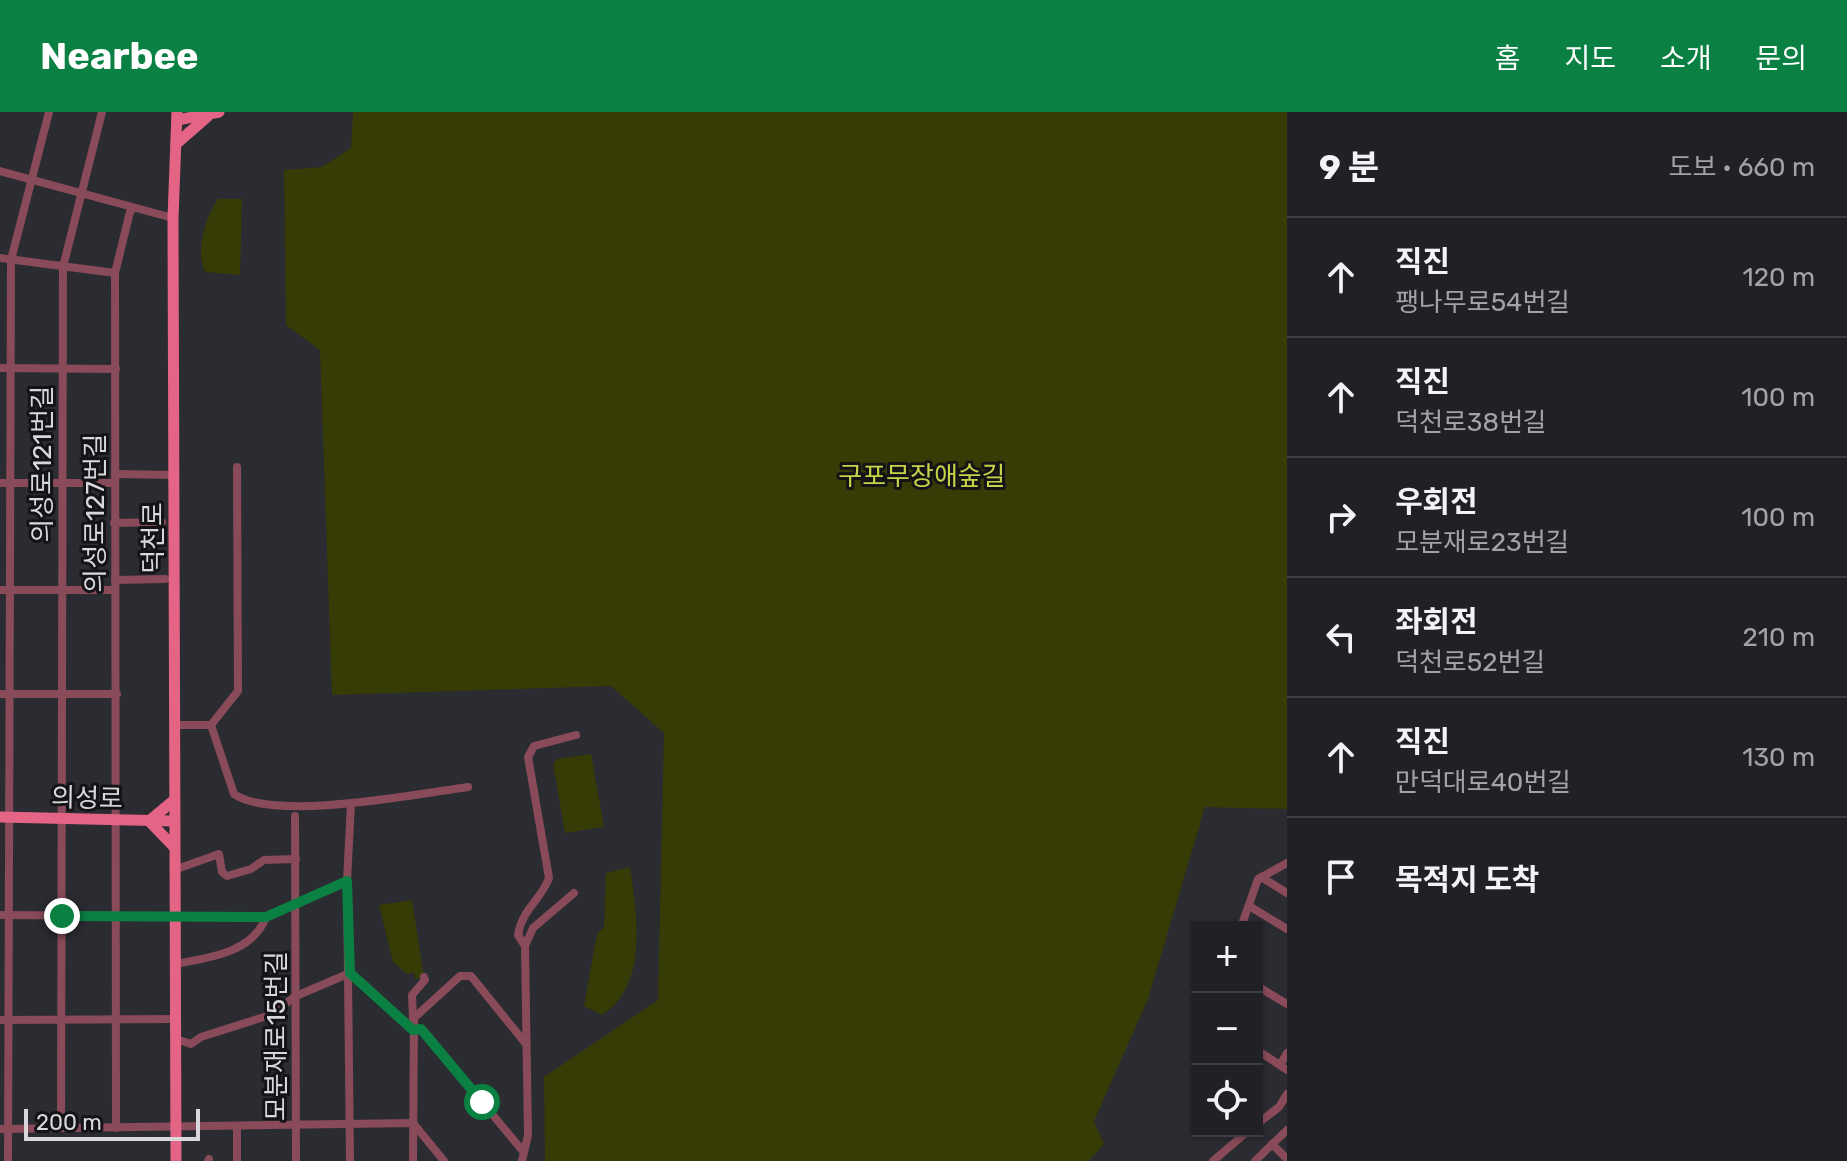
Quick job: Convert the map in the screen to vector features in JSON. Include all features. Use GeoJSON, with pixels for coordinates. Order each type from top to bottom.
{"type":"FeatureCollection","features":[{"type":"Feature","properties":{"kind":"main road"},"geometry":{"type":"LineString","coordinates":[[177,116],[209,113]]}},
{"type":"Feature","properties":{"kind":"main road"},"geometry":{"type":"LineString","coordinates":[[176,144],[209,113]]}},
{"type":"Feature","properties":{"kind":"main road","name":"덕천로"},"geometry":{"type":"LineString","coordinates":[[176,1161],[173,218],[177,116]]}},
{"type":"Feature","properties":{"kind":"main road"},"geometry":{"type":"LineString","coordinates":[[173,801],[149,821],[174,847]]}},
{"type":"Feature","properties":{"kind":"main road","name":"의성로"},"geometry":{"type":"LineString","coordinates":[[4,818],[173,821]]}},
{"type":"Feature","properties":{"kind":"street"},"geometry":{"type":"LineString","coordinates":[[8,1161],[4,1128],[5,368],[11,260],[49,112]]}},
{"type":"Feature","properties":{"kind":"street","name":"의성로121번길"},"geometry":{"type":"LineString","coordinates":[[61,1128],[63,267],[102,112]]}},
{"type":"Feature","properties":{"kind":"street"},"geometry":{"type":"LineString","coordinates":[[0,171],[173,218]]}},
{"type":"Feature","properties":{"kind":"street","name":"의성로127번길"},"geometry":{"type":"LineString","coordinates":[[116,1128],[115,273],[130,212],[134,208]]}},
{"type":"Feature","properties":{"kind":"street"},"geometry":{"type":"LineString","coordinates":[[0,258],[115,273]]}},
{"type":"Feature","properties":{"kind":"street"},"geometry":{"type":"LineString","coordinates":[[5,368],[116,369]]}},
{"type":"Feature","properties":{"kind":"street"},"geometry":{"type":"LineString","coordinates":[[211,725],[238,691],[237,467]]}},
{"type":"Feature","properties":{"kind":"street"},"geometry":{"type":"LineString","coordinates":[[4,483],[62,483],[175,475]]}},
{"type":"Feature","properties":{"kind":"street"},"geometry":{"type":"LineString","coordinates":[[114,523],[162,522]]}},
{"type":"Feature","properties":{"kind":"street"},"geometry":{"type":"LineString","coordinates":[[4,590],[62,590],[165,579]]}},
{"type":"Feature","properties":{"kind":"street"},"geometry":{"type":"LineString","coordinates":[[4,694],[117,694]]}},
{"type":"Feature","properties":{"kind":"street"},"geometry":{"type":"LineString","coordinates":[[174,725],[211,725]]}},
{"type":"Feature","properties":{"kind":"street"},"geometry":{"type":"LineString","coordinates":[[211,725],[234,794],[256,804],[351,804],[468,787]]}},
{"type":"Feature","properties":{"kind":"street"},"geometry":{"type":"LineString","coordinates":[[525,946],[518,935],[520,919],[528,906],[545,891],[549,878],[528,757],[534,746],[576,735]]}},
{"type":"Feature","properties":{"kind":"street"},"geometry":{"type":"LineString","coordinates":[[350,1161],[347,881],[351,804]]}},
{"type":"Feature","properties":{"kind":"street","name":"모분재로15번길"},"geometry":{"type":"LineString","coordinates":[[295,816],[296,1161]]}},
{"type":"Feature","properties":{"kind":"street"},"geometry":{"type":"LineString","coordinates":[[174,870],[219,854],[222,872],[227,876],[251,869],[264,860],[296,859]]}},
{"type":"Feature","properties":{"kind":"street"},"geometry":{"type":"LineString","coordinates":[[1243,921],[1261,877],[1287,863]]}},
{"type":"Feature","properties":{"kind":"street"},"geometry":{"type":"LineString","coordinates":[[1261,877],[1287,893]]}},
{"type":"Feature","properties":{"kind":"street"},"geometry":{"type":"LineString","coordinates":[[4,916],[266,917],[347,881]]}},
{"type":"Feature","properties":{"kind":"street"},"geometry":{"type":"LineString","coordinates":[[522,1161],[522,1150],[528,1135],[525,946],[533,928],[574,893]]}},
{"type":"Feature","properties":{"kind":"street"},"geometry":{"type":"LineString","coordinates":[[1249,906],[1287,929]]}},
{"type":"Feature","properties":{"kind":"street"},"geometry":{"type":"LineString","coordinates":[[175,964],[228,954],[263,926],[266,917]]}},
{"type":"Feature","properties":{"kind":"street"},"geometry":{"type":"LineString","coordinates":[[176,1039],[191,1044],[201,1037],[270,1015],[296,996],[350,973]]}},
{"type":"Feature","properties":{"kind":"street"},"geometry":{"type":"LineString","coordinates":[[350,973],[413,1030],[421,1029],[522,1150]]}},
{"type":"Feature","properties":{"kind":"street"},"geometry":{"type":"LineString","coordinates":[[413,1030],[414,1018],[460,976],[471,976],[527,1044]]}},
{"type":"Feature","properties":{"kind":"street"},"geometry":{"type":"LineString","coordinates":[[413,1161],[412,995],[425,980],[424,977]]}},
{"type":"Feature","properties":{"kind":"street"},"geometry":{"type":"LineString","coordinates":[[1263,990],[1287,1004]]}},
{"type":"Feature","properties":{"kind":"street"},"geometry":{"type":"LineString","coordinates":[[4,1020],[176,1019]]}},
{"type":"Feature","properties":{"kind":"street"},"geometry":{"type":"LineString","coordinates":[[1263,1054],[1283,1067],[1287,1053]]}},
{"type":"Feature","properties":{"kind":"street"},"geometry":{"type":"LineString","coordinates":[[1263,1119],[1279,1107],[1287,1094]]}},
{"type":"Feature","properties":{"kind":"street"},"geometry":{"type":"LineString","coordinates":[[4,1128],[413,1123]]}},
{"type":"Feature","properties":{"kind":"street"},"geometry":{"type":"LineString","coordinates":[[413,1123],[444,1161]]}},
{"type":"Feature","properties":{"kind":"street"},"geometry":{"type":"LineString","coordinates":[[237,1126],[237,1161]]}},
{"type":"Feature","properties":{"kind":"street"},"geometry":{"type":"LineString","coordinates":[[1255,1161],[1287,1130]]}},
{"type":"Feature","properties":{"kind":"street"},"geometry":{"type":"LineString","coordinates":[[1213,1161],[1241,1137]]}},
{"type":"Feature","properties":{"kind":"street"},"geometry":{"type":"LineString","coordinates":[[1272,1144],[1287,1159]]}},
{"type":"Feature","properties":{"kind":"green space","name":"구포무장애숲길"},"geometry":{"type":"Polygon","coordinates":[[[353,112],[1287,112],[1287,809],[1205,807],[1148,999],[1094,1121],[1104,1144],[1089,1161],[545,1161],[544,1077],[658,1000],[664,733],[611,686],[332,695],[320,350],[286,325],[284,170],[322,167],[351,148],[353,112]]]}},
{"type":"Feature","properties":{"kind":"green space"},"geometry":{"type":"Polygon","coordinates":[[[218,199],[242,199],[240,275],[205,272],[202,263],[203,234],[218,199]]]}},
{"type":"Feature","properties":{"kind":"green space"},"geometry":{"type":"Polygon","coordinates":[[[591,754],[604,827],[565,833],[553,764],[557,759],[591,754]]]}},
{"type":"Feature","properties":{"kind":"green space"},"geometry":{"type":"Polygon","coordinates":[[[630,867],[637,927],[633,968],[617,1002],[602,1015],[584,1006],[597,934],[604,927],[606,873],[630,867]]]}},
{"type":"Feature","properties":{"kind":"green space"},"geometry":{"type":"Polygon","coordinates":[[[412,900],[424,977],[415,979],[414,973],[407,974],[393,962],[379,905],[412,900]]]}},
{"type":"Feature","properties":{"kind":"route"},"geometry":{"type":"LineString","coordinates":[[62,916],[266,917],[347,881],[350,973],[413,1030],[421,1029],[482,1102]]}}]}
